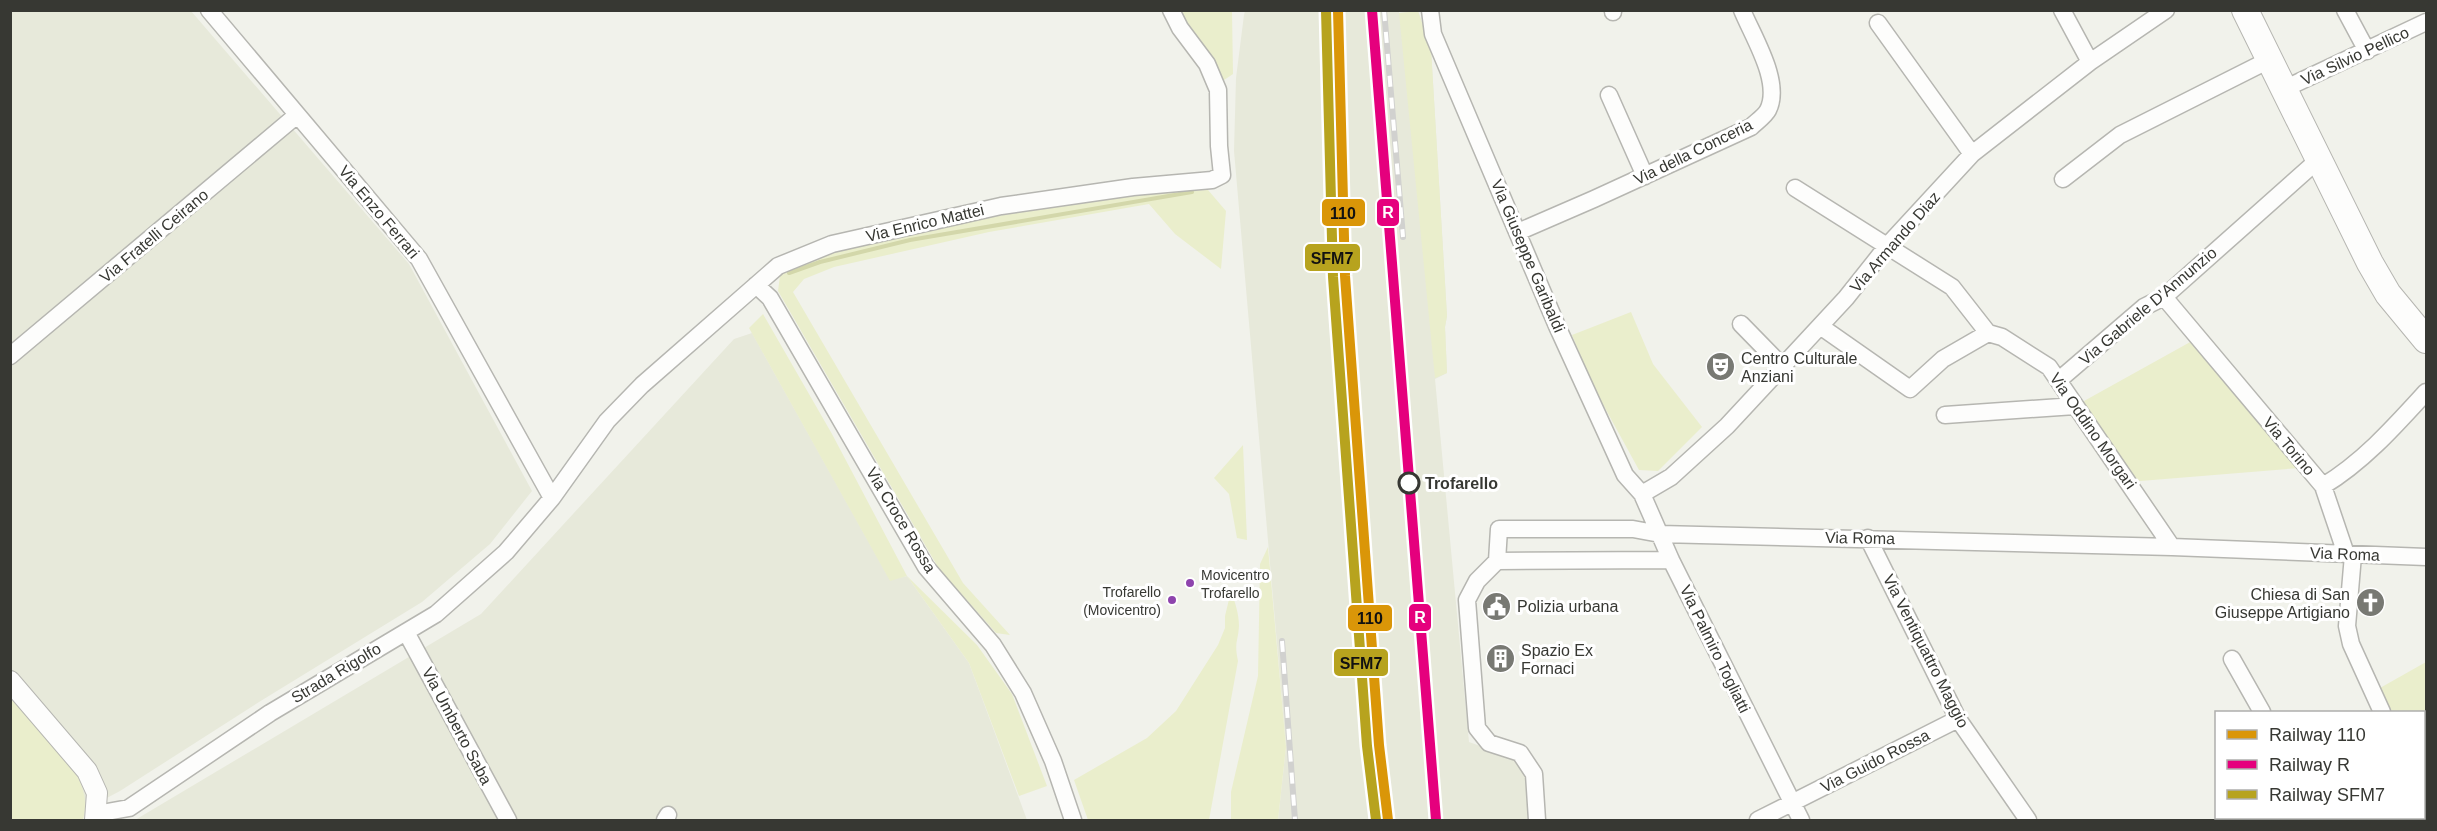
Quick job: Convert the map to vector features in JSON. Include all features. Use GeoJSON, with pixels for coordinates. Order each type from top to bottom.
{"type":"FeatureCollection","features":[{"type":"Feature","properties":{"kind":"main road"},"geometry":{"type":"LineString","coordinates":[[2245,10],[2370,263],[2388,294],[2427,340]]}},
{"type":"Feature","properties":{"kind":"street","name":"Via Enzo Ferrari"},"geometry":{"type":"LineString","coordinates":[[209,10],[419,259],[552,498]]}},
{"type":"Feature","properties":{"kind":"street","name":"Via Enrico Mattei"},"geometry":{"type":"LineString","coordinates":[[552,498],[614,414],[642,385],[777,266],[832,244],[1000,206],[1133,187],[1212,180],[1222,175],[1218,90],[1207,64],[1180,28],[1171,10]]}},
{"type":"Feature","properties":{"kind":"street","name":"Via della Conceria"},"geometry":{"type":"LineString","coordinates":[[1518,232],[1751,127],[1767,112],[1773,95],[1772,79],[1742,10]]}},
{"type":"Feature","properties":{"kind":"street"},"geometry":{"type":"LineString","coordinates":[[2062,10],[2090,62]]}},
{"type":"Feature","properties":{"kind":"street","name":"Via Armando Diaz"},"geometry":{"type":"LineString","coordinates":[[1642,494],[1671,477],[1726,426],[1846,298],[1888,245],[1972,154],[2090,62],[2166,10]]}},
{"type":"Feature","properties":{"kind":"street"},"geometry":{"type":"LineString","coordinates":[[2345,10],[2367,51]]}},
{"type":"Feature","properties":{"kind":"street","name":"Via Giuseppe Garibaldi"},"geometry":{"type":"LineString","coordinates":[[1430,11],[1433,34],[1615,453],[1625,475],[1642,494]]}},
{"type":"Feature","properties":{"kind":"street","name":"Via Silvio Pellico"},"geometry":{"type":"LineString","coordinates":[[2284,89],[2427,22]]}},
{"type":"Feature","properties":{"kind":"street"},"geometry":{"type":"LineString","coordinates":[[1878,23],[1972,154]]}},
{"type":"Feature","properties":{"kind":"street"},"geometry":{"type":"LineString","coordinates":[[2063,179],[2120,135],[2270,60]]}},
{"type":"Feature","properties":{"kind":"street"},"geometry":{"type":"LineString","coordinates":[[1609,95],[1645,176]]}},
{"type":"Feature","properties":{"kind":"street","name":"Via Fratelli Ceirano"},"geometry":{"type":"LineString","coordinates":[[10,356],[297,115]]}},
{"type":"Feature","properties":{"kind":"street","name":"Via Gabriele D'Annunzio"},"geometry":{"type":"LineString","coordinates":[[2060,380],[2144,307],[2164,297],[2318,160]]}},
{"type":"Feature","properties":{"kind":"street","name":"Via Oddino Morgari"},"geometry":{"type":"LineString","coordinates":[[1795,188],[1952,287],[1988,333],[2002,337],[2049,367],[2172,547]]}},
{"type":"Feature","properties":{"kind":"street","name":"Via Croce Rossa"},"geometry":{"type":"LineString","coordinates":[[756,285],[770,298],[926,567],[993,645],[1023,693],[1053,761],[1073,820]]}},
{"type":"Feature","properties":{"kind":"street","name":"Via Torino"},"geometry":{"type":"LineString","coordinates":[[2164,297],[2323,486],[2349,468],[2405,416],[2427,392]]}},
{"type":"Feature","properties":{"kind":"street"},"geometry":{"type":"LineString","coordinates":[[1741,324],[1783,367]]}},
{"type":"Feature","properties":{"kind":"street"},"geometry":{"type":"LineString","coordinates":[[1820,326],[1910,389],[1943,359],[1988,333]]}},
{"type":"Feature","properties":{"kind":"street"},"geometry":{"type":"LineString","coordinates":[[1945,415],[2075,406]]}},
{"type":"Feature","properties":{"kind":"street"},"geometry":{"type":"LineString","coordinates":[[2323,486],[2350,554],[2347,626],[2351,644],[2382,711]]}},
{"type":"Feature","properties":{"kind":"street","name":"Via Palmiro Togliatti"},"geometry":{"type":"LineString","coordinates":[[1642,494],[1671,560],[1801,820]]}},
{"type":"Feature","properties":{"kind":"street","name":"Strada Rigolfo"},"geometry":{"type":"LineString","coordinates":[[96,817],[129,808],[270,713],[436,614],[506,552],[552,498]]}},
{"type":"Feature","properties":{"kind":"street","name":"Via Roma"},"geometry":{"type":"LineString","coordinates":[[1497,561],[1499,529],[1633,529],[1660,534],[2172,547],[2427,557]]}},
{"type":"Feature","properties":{"kind":"street","name":"Via Ventiquattro Maggio"},"geometry":{"type":"LineString","coordinates":[[1868,538],[1958,719],[2028,820]]}},
{"type":"Feature","properties":{"kind":"street"},"geometry":{"type":"LineString","coordinates":[[1537,820],[1534,774],[1521,753],[1489,743],[1478,728],[1467,600],[1477,581],[1497,561],[1671,560]]}},
{"type":"Feature","properties":{"kind":"street","name":"Via Umberto Saba"},"geometry":{"type":"LineString","coordinates":[[406,632],[508,820]]}},
{"type":"Feature","properties":{"kind":"street"},"geometry":{"type":"LineString","coordinates":[[2232,659],[2261,711]]}},
{"type":"Feature","properties":{"kind":"street"},"geometry":{"type":"LineString","coordinates":[[10,681],[87,771],[97,794],[96,817]]}},
{"type":"Feature","properties":{"kind":"street","name":"Via Guido Rossa"},"geometry":{"type":"LineString","coordinates":[[1792,803],[1958,719]]}},
{"type":"Feature","properties":{"kind":"street"},"geometry":{"type":"LineString","coordinates":[[1758,820],[1792,803]]}},
{"type":"Feature","properties":{"kind":"shaded area"},"geometry":{"type":"Polygon","coordinates":[[[1399,10],[1399,13],[1418,11],[1431,49],[1447,316],[1445,327],[1447,373],[1435,379],[1469,742],[1519,760],[1526,768],[1533,820],[1278,820],[1286,747],[1234,151],[1236,78],[1244,15],[1245,11],[1399,10]]]}},
{"type":"Feature","properties":{"kind":"shaded area"},"geometry":{"type":"Polygon","coordinates":[[[10,11],[191,11],[409,264],[532,491],[490,544],[422,602],[120,791],[65,820],[11,820],[10,11]]]}},
{"type":"Feature","properties":{"kind":"shaded area"},"geometry":{"type":"Polygon","coordinates":[[[752,333],[890,580],[907,576],[969,663],[1027,820],[135,820],[481,614],[734,339],[752,333]]]}},
{"type":"Feature","properties":{"kind":"green space"},"geometry":{"type":"Polygon","coordinates":[[[1180,11],[1232,11],[1233,74],[1224,80],[1189,36],[1180,11]]]}},
{"type":"Feature","properties":{"kind":"green space"},"geometry":{"type":"Polygon","coordinates":[[[1418,11],[1431,49],[1447,316],[1445,327],[1447,373],[1435,378],[1399,13],[1418,11]]]}},
{"type":"Feature","properties":{"kind":"green space"},"geometry":{"type":"Polygon","coordinates":[[[1208,190],[1226,211],[1221,269],[1175,234],[1149,204],[989,232],[834,267],[804,279],[793,292],[963,583],[1010,635],[996,633],[939,569],[778,291],[781,268],[827,250],[997,216],[1141,193],[1208,190]]]}},
{"type":"Feature","properties":{"kind":"green space"},"geometry":{"type":"Polygon","coordinates":[[[1631,312],[1653,364],[1702,427],[1658,471],[1639,470],[1594,388],[1572,335],[1631,312]]]}},
{"type":"Feature","properties":{"kind":"green space"},"geometry":{"type":"Polygon","coordinates":[[[763,314],[832,434],[907,576],[890,581],[749,328],[763,314]]]}},
{"type":"Feature","properties":{"kind":"green space"},"geometry":{"type":"Polygon","coordinates":[[[2192,341],[2299,468],[2128,482],[2075,406],[2192,341]]]}},
{"type":"Feature","properties":{"kind":"green space"},"geometry":{"type":"Polygon","coordinates":[[[1243,445],[1247,540],[1237,538],[1229,494],[1214,478],[1243,445]]]}},
{"type":"Feature","properties":{"kind":"green space"},"geometry":{"type":"Polygon","coordinates":[[[1268,547],[1286,747],[1278,820],[1231,820],[1231,792],[1258,676],[1260,564],[1268,547]]]}},
{"type":"Feature","properties":{"kind":"green space"},"geometry":{"type":"Polygon","coordinates":[[[907,576],[977,645],[1012,694],[1047,786],[1019,796],[969,663],[907,576]]]}},
{"type":"Feature","properties":{"kind":"green space"},"geometry":{"type":"Polygon","coordinates":[[[1231,591],[1239,622],[1236,646],[1238,661],[1209,820],[1088,820],[1074,780],[1147,738],[1176,711],[1218,645],[1225,628],[1225,616],[1231,591]]]}},
{"type":"Feature","properties":{"kind":"green space"},"geometry":{"type":"Polygon","coordinates":[[[2426,662],[2425,774],[2425,711],[2392,711],[2380,688],[2426,662]]]}},
{"type":"Feature","properties":{"kind":"green space"},"geometry":{"type":"Polygon","coordinates":[[[10,696],[77,776],[84,798],[83,820],[11,820],[10,696]]]}},
{"type":"Feature","properties":{"kind":"waterway"},"geometry":{"type":"LineString","coordinates":[[789,273],[820,262],[910,240],[1192,192]]}},
{"type":"Feature","properties":{"kind":"railway"},"geometry":{"type":"LineString","coordinates":[[1384,10],[1403,237]]}},
{"type":"Feature","properties":{"kind":"railway"},"geometry":{"type":"LineString","coordinates":[[1282,641],[1295,820]]}},
{"type":"Feature","properties":{"kind":"rail line","name":"SFM7"},"geometry":{"type":"LineString","coordinates":[[1326,10],[1333,277],[1367,746],[1376,820]]}},
{"type":"Feature","properties":{"kind":"rail line","name":"110"},"geometry":{"type":"LineString","coordinates":[[1338,10],[1345,276],[1379,745],[1388,820]]}},
{"type":"Feature","properties":{"kind":"rail line","name":"R"},"geometry":{"type":"LineString","coordinates":[[1372,10],[1436,820]]}},
{"type":"Feature","properties":{"kind":"place","name":"Centro Culturale Anziani"},"geometry":{"type":"Point","coordinates":[1720,367]}},
{"type":"Feature","properties":{"kind":"place","name":"Trofarello"},"geometry":{"type":"Point","coordinates":[1409,483]}},
{"type":"Feature","properties":{"kind":"place","name":"Movicentro Trofarello"},"geometry":{"type":"Point","coordinates":[1190,583]}},
{"type":"Feature","properties":{"kind":"place","name":"Trofarello (Movicentro)"},"geometry":{"type":"Point","coordinates":[1172,600]}},
{"type":"Feature","properties":{"kind":"place","name":"Chiesa di San Giuseppe Artigiano"},"geometry":{"type":"Point","coordinates":[2371,603]}},
{"type":"Feature","properties":{"kind":"place","name":"Polizia urbana"},"geometry":{"type":"Point","coordinates":[1496,606]}},
{"type":"Feature","properties":{"kind":"place","name":"Spazio Ex Fornaci"},"geometry":{"type":"Point","coordinates":[1500,659]}}]}
